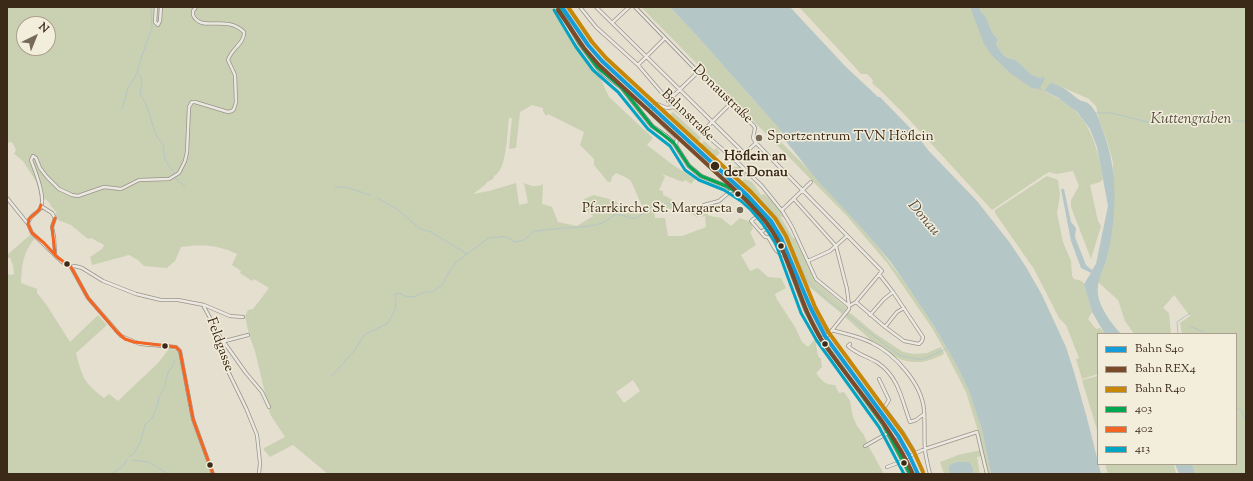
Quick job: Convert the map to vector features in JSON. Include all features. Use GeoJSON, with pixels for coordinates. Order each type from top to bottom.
{"type":"FeatureCollection","features":[{"type":"Feature","properties":{"kind":"main road"},"geometry":{"type":"LineString","coordinates":[[558,7],[580,44],[597,67],[622,88],[652,126],[676,145],[686,163],[705,178],[732,189],[748,200],[761,214],[775,234],[785,255],[806,311],[821,339],[878,416],[893,440],[910,474]]}},
{"type":"Feature","properties":{"kind":"street"},"geometry":{"type":"LineString","coordinates":[[156,7],[155,22],[158,25],[160,21],[161,7]]}},
{"type":"Feature","properties":{"kind":"street"},"geometry":{"type":"LineString","coordinates":[[28,224],[29,219],[42,206],[40,181],[31,160],[33,156],[36,158],[40,168],[47,177],[60,189],[72,195],[78,196],[104,187],[121,189],[139,180],[170,179],[179,173],[185,161],[187,152],[188,108],[190,104],[195,102],[231,112],[236,102],[235,78],[228,60],[231,53],[243,39],[244,32],[230,24],[200,23],[193,15],[193,11],[196,7]]}},
{"type":"Feature","properties":{"kind":"street","name":"Bahnstraße"},"geometry":{"type":"LineString","coordinates":[[580,7],[594,24],[638,65],[674,107],[757,181],[782,210],[792,227],[817,280],[849,305]]}},
{"type":"Feature","properties":{"kind":"street"},"geometry":{"type":"LineString","coordinates":[[596,7],[744,153]]}},
{"type":"Feature","properties":{"kind":"street"},"geometry":{"type":"LineString","coordinates":[[612,23],[629,7]]}},
{"type":"Feature","properties":{"kind":"street","name":"Donaustraße"},"geometry":{"type":"LineString","coordinates":[[635,7],[698,72],[754,126],[753,138],[756,143],[882,271],[879,274]]}},
{"type":"Feature","properties":{"kind":"street"},"geometry":{"type":"LineString","coordinates":[[638,65],[665,38]]}},
{"type":"Feature","properties":{"kind":"street"},"geometry":{"type":"LineString","coordinates":[[668,101],[698,72]]}},
{"type":"Feature","properties":{"kind":"street"},"geometry":{"type":"LineString","coordinates":[[702,132],[731,103]]}},
{"type":"Feature","properties":{"kind":"street"},"geometry":{"type":"LineString","coordinates":[[674,107],[667,108],[657,104],[652,107],[650,111],[675,135],[678,139],[676,145]]}},
{"type":"Feature","properties":{"kind":"street"},"geometry":{"type":"LineString","coordinates":[[670,139],[675,135]]}},
{"type":"Feature","properties":{"kind":"street"},"geometry":{"type":"LineString","coordinates":[[736,161],[756,143]]}},
{"type":"Feature","properties":{"kind":"street"},"geometry":{"type":"LineString","coordinates":[[782,210],[810,182]]}},
{"type":"Feature","properties":{"kind":"street"},"geometry":{"type":"LineString","coordinates":[[704,205],[719,201],[732,189]]}},
{"type":"Feature","properties":{"kind":"street"},"geometry":{"type":"LineString","coordinates":[[7,198],[28,224],[32,233],[62,262],[70,267],[88,298],[121,336],[140,344],[176,347],[180,352],[192,414],[213,474]]}},
{"type":"Feature","properties":{"kind":"street"},"geometry":{"type":"LineString","coordinates":[[794,199],[836,246],[842,267],[849,305]]}},
{"type":"Feature","properties":{"kind":"street"},"geometry":{"type":"LineString","coordinates":[[42,206],[52,213],[55,218],[52,227],[55,254]]}},
{"type":"Feature","properties":{"kind":"street"},"geometry":{"type":"LineString","coordinates":[[761,214],[750,221],[765,237],[768,237],[780,255],[785,255]]}},
{"type":"Feature","properties":{"kind":"street"},"geometry":{"type":"LineString","coordinates":[[761,232],[770,226]]}},
{"type":"Feature","properties":{"kind":"street"},"geometry":{"type":"LineString","coordinates":[[768,237],[775,234]]}},
{"type":"Feature","properties":{"kind":"street"},"geometry":{"type":"LineString","coordinates":[[808,261],[830,251],[847,236]]}},
{"type":"Feature","properties":{"kind":"street","name":"Feldgasse"},"geometry":{"type":"LineString","coordinates":[[70,267],[75,266],[82,268],[109,283],[151,298],[178,300],[204,305],[216,331],[216,337],[226,367],[257,435],[260,463],[259,474]]}},
{"type":"Feature","properties":{"kind":"street"},"geometry":{"type":"LineString","coordinates":[[821,339],[829,334],[849,305],[856,302],[879,274],[904,308],[923,338],[919,344],[904,341],[884,327],[856,302]]}},
{"type":"Feature","properties":{"kind":"street"},"geometry":{"type":"LineString","coordinates":[[870,314],[893,292]]}},
{"type":"Feature","properties":{"kind":"street"},"geometry":{"type":"LineString","coordinates":[[810,300],[829,334]]}},
{"type":"Feature","properties":{"kind":"street"},"geometry":{"type":"LineString","coordinates":[[204,305],[230,316],[243,317]]}},
{"type":"Feature","properties":{"kind":"street"},"geometry":{"type":"LineString","coordinates":[[884,327],[897,312],[904,308]]}},
{"type":"Feature","properties":{"kind":"street"},"geometry":{"type":"LineString","coordinates":[[832,330],[872,342],[887,353],[909,373],[921,396],[924,411],[925,449],[930,474]]}},
{"type":"Feature","properties":{"kind":"street"},"geometry":{"type":"LineString","coordinates":[[216,331],[262,392],[269,407]]}},
{"type":"Feature","properties":{"kind":"street"},"geometry":{"type":"LineString","coordinates":[[225,341],[248,334]]}},
{"type":"Feature","properties":{"kind":"street"},"geometry":{"type":"LineString","coordinates":[[850,344],[848,346],[856,353],[878,364],[898,385],[910,422],[916,420],[924,414]]}},
{"type":"Feature","properties":{"kind":"street"},"geometry":{"type":"LineString","coordinates":[[879,379],[889,400],[884,408],[903,433],[915,453]]}},
{"type":"Feature","properties":{"kind":"street"},"geometry":{"type":"LineString","coordinates":[[893,440],[896,440],[906,456],[977,432],[987,474]]}},
{"type":"Feature","properties":{"kind":"street"},"geometry":{"type":"LineString","coordinates":[[865,446],[889,433]]}},
{"type":"Feature","properties":{"kind":"street"},"geometry":{"type":"LineString","coordinates":[[888,467],[903,460]]}},
{"type":"Feature","properties":{"kind":"green space"},"geometry":{"type":"Polygon","coordinates":[[[7,7],[555,7],[568,32],[599,75],[609,97],[653,138],[647,145],[673,165],[695,179],[691,184],[685,180],[683,182],[662,174],[665,177],[659,190],[663,191],[663,195],[678,205],[704,212],[710,216],[721,218],[731,226],[740,218],[751,222],[753,229],[750,232],[756,245],[741,255],[750,271],[758,268],[768,277],[781,278],[786,288],[775,294],[776,298],[795,327],[802,342],[808,347],[815,339],[818,356],[821,359],[822,367],[816,373],[824,382],[835,385],[839,393],[844,392],[850,401],[853,417],[857,426],[864,435],[884,474],[328,474],[293,445],[270,457],[264,448],[285,437],[270,414],[245,316],[248,310],[253,309],[269,288],[254,279],[252,281],[240,273],[241,271],[232,265],[237,254],[210,246],[181,247],[175,261],[167,268],[144,266],[138,260],[129,255],[92,265],[90,257],[102,249],[104,245],[91,238],[88,239],[71,225],[58,220],[55,214],[57,213],[51,206],[49,207],[51,205],[46,199],[43,201],[42,188],[40,188],[23,161],[14,154],[16,150],[12,142],[7,143],[7,7]],[[532,105],[520,112],[516,148],[509,149],[512,118],[509,118],[506,150],[502,167],[493,179],[473,194],[516,183],[519,205],[528,203],[524,183],[534,186],[543,184],[542,204],[552,207],[558,222],[577,226],[593,216],[584,209],[584,199],[594,195],[616,201],[622,209],[633,213],[642,206],[631,181],[616,173],[612,177],[611,182],[608,182],[594,165],[594,159],[580,145],[584,132],[548,114],[546,116],[543,108],[532,105]],[[662,207],[654,209],[655,218],[665,218],[668,236],[682,236],[706,227],[705,216],[697,217],[692,214],[662,207]],[[633,380],[616,392],[624,403],[640,391],[633,380]]]}},
{"type":"Feature","properties":{"kind":"green space"},"geometry":{"type":"Polygon","coordinates":[[[641,7],[670,7],[783,133],[778,139],[807,168],[875,243],[906,284],[934,326],[957,366],[969,391],[982,430],[991,474],[988,474],[978,431],[966,392],[932,328],[888,264],[847,216],[641,7]]]}},
{"type":"Feature","properties":{"kind":"green space"},"geometry":{"type":"Polygon","coordinates":[[[799,7],[970,7],[993,57],[1011,74],[1032,87],[1044,77],[1032,75],[1015,60],[1007,58],[1003,54],[996,44],[998,39],[992,32],[979,7],[1246,7],[1246,474],[1195,474],[1192,465],[1237,465],[1237,333],[1182,333],[1180,323],[1190,316],[1174,295],[1163,308],[1169,313],[1171,333],[1133,333],[1125,321],[1118,300],[1098,282],[1108,256],[1113,162],[1096,106],[1089,99],[1055,84],[1045,92],[1071,107],[1080,116],[1093,138],[1097,150],[1103,179],[1100,182],[1090,185],[1098,221],[1101,226],[1091,259],[1071,207],[1071,200],[1079,186],[1073,171],[1056,174],[1049,172],[992,210],[904,114],[872,83],[873,80],[867,74],[861,74],[799,7]]]}},
{"type":"Feature","properties":{"kind":"green space"},"geometry":{"type":"Polygon","coordinates":[[[673,112],[701,138],[697,143],[669,116],[673,112]]]}},
{"type":"Feature","properties":{"kind":"green space"},"geometry":{"type":"Polygon","coordinates":[[[704,141],[714,150],[716,148],[720,153],[714,158],[700,146],[704,141]]]}},
{"type":"Feature","properties":{"kind":"green space"},"geometry":{"type":"Polygon","coordinates":[[[739,166],[747,174],[746,176],[737,180],[727,172],[728,169],[739,166]]]}},
{"type":"Feature","properties":{"kind":"green space"},"geometry":{"type":"Polygon","coordinates":[[[1047,176],[1058,180],[1060,195],[1057,213],[1063,242],[1071,261],[1072,276],[1074,279],[1082,281],[1084,284],[1092,312],[1088,319],[1096,329],[1100,328],[1104,333],[1097,333],[1097,374],[1082,379],[1076,359],[1079,358],[1066,325],[1059,318],[1034,269],[995,213],[995,210],[1047,176]]]}},
{"type":"Feature","properties":{"kind":"green space"},"geometry":{"type":"Polygon","coordinates":[[[745,179],[752,182],[761,195],[764,194],[767,196],[779,209],[786,219],[780,216],[793,238],[796,238],[816,282],[847,308],[842,314],[801,280],[777,225],[760,204],[738,183],[745,179]]]}},
{"type":"Feature","properties":{"kind":"green space"},"geometry":{"type":"Polygon","coordinates":[[[30,235],[35,238],[31,243],[24,259],[21,283],[37,289],[37,293],[46,304],[70,342],[98,315],[107,325],[76,353],[85,379],[92,388],[104,398],[109,394],[118,401],[158,363],[169,349],[178,350],[190,410],[211,474],[7,474],[7,270],[8,274],[14,274],[11,259],[7,257],[7,255],[30,235]]]}},
{"type":"Feature","properties":{"kind":"green space"},"geometry":{"type":"Polygon","coordinates":[[[848,312],[873,332],[903,352],[914,354],[927,353],[941,347],[944,354],[923,362],[906,361],[896,357],[868,338],[845,317],[848,312]]]}},
{"type":"Feature","properties":{"kind":"green space"},"geometry":{"type":"Polygon","coordinates":[[[1097,376],[1097,430],[1082,380],[1097,376]]]}},
{"type":"Feature","properties":{"kind":"green space"},"geometry":{"type":"Polygon","coordinates":[[[981,450],[982,456],[977,457],[980,474],[974,474],[973,468],[966,462],[953,463],[948,467],[950,474],[944,474],[940,462],[958,455],[981,450]]]}},
{"type":"Feature","properties":{"kind":"green space"},"geometry":{"type":"Polygon","coordinates":[[[1105,465],[1174,465],[1176,474],[1108,474],[1105,465]]]}},
{"type":"Feature","properties":{"kind":"water","name":"Donau"},"geometry":{"type":"Polygon","coordinates":[[[670,7],[790,7],[845,66],[878,97],[880,97],[916,134],[928,150],[977,201],[1010,243],[1042,295],[1066,347],[1088,422],[1097,458],[1097,465],[1099,465],[1101,474],[991,474],[982,430],[969,391],[957,366],[934,326],[906,284],[890,261],[817,180],[784,139],[783,133],[670,7]]]}},
{"type":"Feature","properties":{"kind":"water"},"geometry":{"type":"Polygon","coordinates":[[[970,7],[979,7],[992,32],[998,39],[996,44],[1004,56],[1015,60],[1032,75],[1045,78],[1040,88],[1045,91],[1050,83],[1062,87],[1079,100],[1087,102],[1098,117],[1108,146],[1114,177],[1114,208],[1111,239],[1107,259],[1098,284],[1098,295],[1104,311],[1120,333],[1104,333],[1092,312],[1084,284],[1091,273],[1081,268],[1071,241],[1061,189],[1064,189],[1071,222],[1076,228],[1075,237],[1086,265],[1092,270],[1096,264],[1108,206],[1097,147],[1090,129],[1077,112],[1057,97],[1040,89],[1032,88],[1011,74],[993,57],[984,44],[970,7]]]}},
{"type":"Feature","properties":{"kind":"water"},"geometry":{"type":"Polygon","coordinates":[[[969,462],[973,468],[974,474],[950,474],[948,467],[953,463],[969,462]]]}},
{"type":"Feature","properties":{"kind":"water"},"geometry":{"type":"Polygon","coordinates":[[[1175,465],[1192,465],[1195,474],[1179,474],[1175,465]]]}},
{"type":"Feature","properties":{"kind":"waterway"},"geometry":{"type":"LineString","coordinates":[[122,109],[128,88],[137,73],[152,28],[151,7]]}},
{"type":"Feature","properties":{"kind":"waterway"},"geometry":{"type":"LineString","coordinates":[[137,73],[141,77],[142,82],[140,94],[146,104],[156,135],[163,145],[165,160],[175,174]]}},
{"type":"Feature","properties":{"kind":"waterway","name":"Kuttengraben"},"geometry":{"type":"LineString","coordinates":[[1095,113],[1111,113],[1156,124],[1170,118],[1186,120],[1246,121]]}},
{"type":"Feature","properties":{"kind":"waterway"},"geometry":{"type":"LineString","coordinates":[[175,178],[185,186]]}},
{"type":"Feature","properties":{"kind":"waterway"},"geometry":{"type":"LineString","coordinates":[[335,187],[346,187],[370,195]]}},
{"type":"Feature","properties":{"kind":"waterway"},"geometry":{"type":"LineString","coordinates":[[755,195],[774,213],[783,227],[807,280],[830,302],[843,311]]}},
{"type":"Feature","properties":{"kind":"waterway"},"geometry":{"type":"LineString","coordinates":[[377,198],[397,209],[420,229],[431,232],[467,254]]}},
{"type":"Feature","properties":{"kind":"waterway"},"geometry":{"type":"LineString","coordinates":[[706,207],[721,202],[724,198]]}},
{"type":"Feature","properties":{"kind":"waterway"},"geometry":{"type":"LineString","coordinates":[[332,376],[355,350],[364,335],[388,323],[395,310],[395,294],[399,293],[405,296],[414,297],[425,292],[432,292],[442,285],[456,262],[489,238],[504,236],[515,242],[524,240],[534,231],[597,225],[617,214],[635,219],[652,207],[667,203],[687,208],[702,206]]}},
{"type":"Feature","properties":{"kind":"waterway"},"geometry":{"type":"LineString","coordinates":[[1178,333],[1177,322],[1190,313]]}},
{"type":"Feature","properties":{"kind":"waterway"},"geometry":{"type":"LineString","coordinates":[[847,315],[901,356],[924,359],[948,348]]}},
{"type":"Feature","properties":{"kind":"waterway"},"geometry":{"type":"LineString","coordinates":[[1191,327],[1205,333]]}},
{"type":"Feature","properties":{"kind":"waterway"},"geometry":{"type":"LineString","coordinates":[[130,457],[140,443],[145,425],[152,418],[158,404],[159,397],[165,387],[168,373],[174,364],[174,360]]}},
{"type":"Feature","properties":{"kind":"waterway"},"geometry":{"type":"LineString","coordinates":[[1237,408],[1241,410],[1246,420]]}},
{"type":"Feature","properties":{"kind":"waterway"},"geometry":{"type":"LineString","coordinates":[[111,474],[122,467],[127,460]]}},
{"type":"Feature","properties":{"kind":"waterway"},"geometry":{"type":"LineString","coordinates":[[132,460],[149,462],[168,474]]}},
{"type":"Feature","properties":{"kind":"rail line","name":"S40"},"geometry":{"type":"LineString","coordinates":[[562,7],[588,45],[602,61],[748,196],[771,221],[781,238],[811,309],[825,336],[899,437],[918,474]]}},
{"type":"Feature","properties":{"kind":"rail line","name":"R40"},"geometry":{"type":"LineString","coordinates":[[568,7],[592,42],[606,58],[751,192],[775,218],[786,236],[815,307],[829,333],[903,434],[914,452],[923,472]]}},
{"type":"Feature","properties":{"kind":"rail line","name":"REX4"},"geometry":{"type":"LineString","coordinates":[[558,10],[584,48],[599,65],[740,194],[762,217],[776,238],[783,252],[808,313],[823,342],[883,422],[913,474]]}},
{"type":"Feature","properties":{"kind":"transit line","name":"403"},"geometry":{"type":"LineString","coordinates":[[558,7],[580,44],[597,67],[622,88],[652,126],[674,143],[689,166],[701,176],[726,186],[744,197],[755,206],[766,220],[779,240],[806,311],[821,339],[883,424],[910,474]]}},
{"type":"Feature","properties":{"kind":"transit line","name":"413"},"geometry":{"type":"LineString","coordinates":[[554,10],[576,47],[593,70],[618,92],[648,129],[670,146],[685,170],[699,180],[724,190],[741,201],[762,223],[775,242],[801,313],[817,341],[879,427],[904,474]]}},
{"type":"Feature","properties":{"kind":"transit line","name":"402"},"geometry":{"type":"LineString","coordinates":[[41,205],[39,210],[29,219],[28,224],[32,233],[57,257],[71,267],[88,298],[117,332],[125,339],[134,342],[176,347],[180,351],[193,419],[213,474]]}},
{"type":"Feature","properties":{"kind":"transit line","name":"402"},"geometry":{"type":"LineString","coordinates":[[55,218],[52,227],[55,254]]}},
{"type":"Feature","properties":{"kind":"place","name":"Sportzentrum TVN Höflein"},"geometry":{"type":"Point","coordinates":[759,138]}},
{"type":"Feature","properties":{"kind":"place","name":"Höflein an der Donau"},"geometry":{"type":"Point","coordinates":[715,166]}},
{"type":"Feature","properties":{"kind":"place","name":"Pfarrkirche St. Margareta"},"geometry":{"type":"Point","coordinates":[740,210]}}]}
